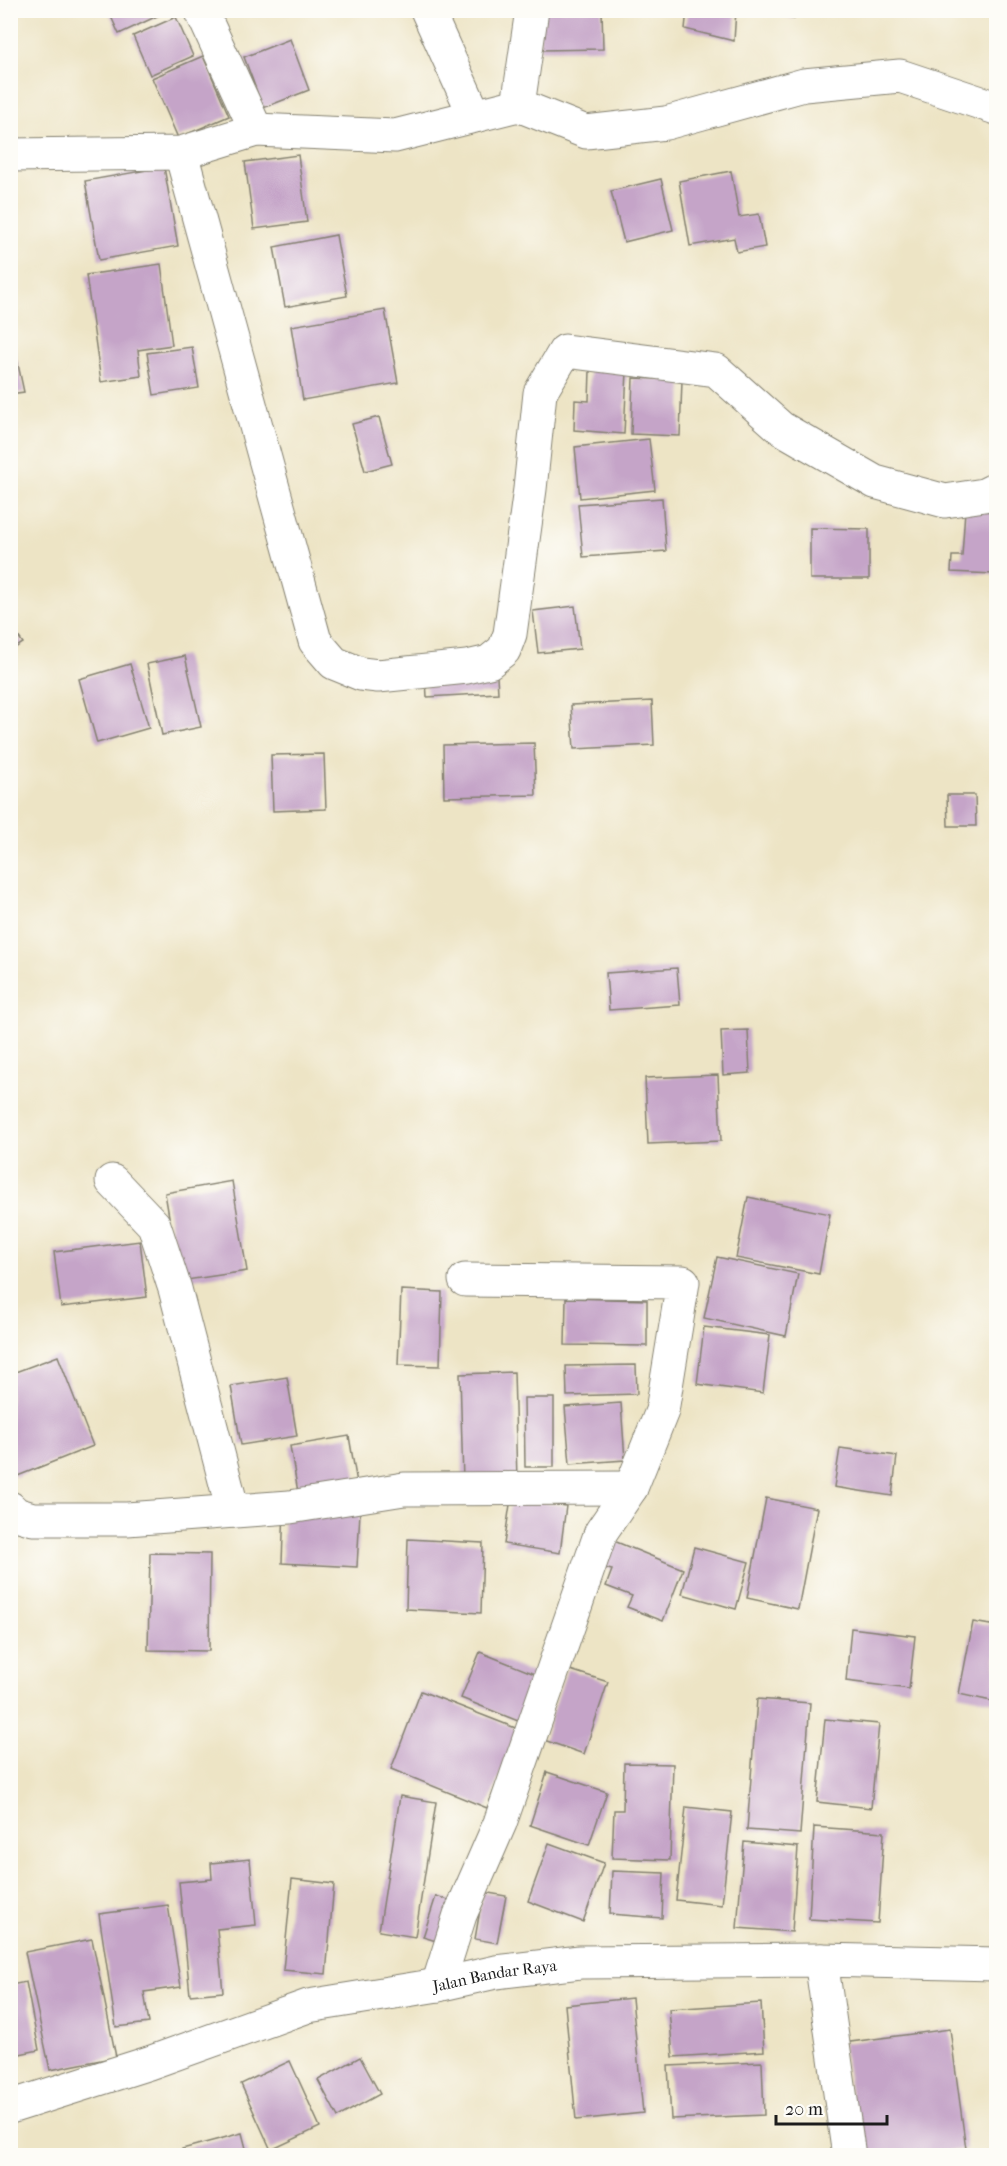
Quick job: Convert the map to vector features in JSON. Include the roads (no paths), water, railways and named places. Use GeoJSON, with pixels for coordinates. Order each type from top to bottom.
{"type":"FeatureCollection","features":[{"type":"Feature","properties":{"kind":"street"},"geometry":{"type":"LineString","coordinates":[[201,10],[256,130]]}},
{"type":"Feature","properties":{"kind":"street"},"geometry":{"type":"LineString","coordinates":[[427,10],[475,116]]}},
{"type":"Feature","properties":{"kind":"street"},"geometry":{"type":"LineString","coordinates":[[518,105],[532,10]]}},
{"type":"Feature","properties":{"kind":"street"},"geometry":{"type":"LineString","coordinates":[[10,155],[181,153],[256,130],[395,136],[518,105],[586,132],[666,123],[804,85],[900,76],[996,108]]}},
{"type":"Feature","properties":{"kind":"street"},"geometry":{"type":"LineString","coordinates":[[181,153],[315,641],[334,663],[361,674],[378,676],[467,667],[489,662],[504,650],[510,634],[529,500],[540,393],[565,351],[716,370],[781,428],[875,482],[945,501],[984,495],[996,489]]}},
{"type":"Feature","properties":{"kind":"street"},"geometry":{"type":"LineString","coordinates":[[112,1181],[154,1225],[175,1289],[233,1511]]}},
{"type":"Feature","properties":{"kind":"street"},"geometry":{"type":"LineString","coordinates":[[438,1985],[460,1915],[500,1823],[601,1532],[630,1488],[662,1411],[683,1282],[465,1280]]}},
{"type":"Feature","properties":{"kind":"street"},"geometry":{"type":"LineString","coordinates":[[10,1508],[16,1514],[33,1519],[127,1519],[290,1507],[404,1489],[630,1488]]}},
{"type":"Feature","properties":{"kind":"street"},"geometry":{"type":"LineString","coordinates":[[821,1960],[849,2156]]}},
{"type":"Feature","properties":{"kind":"street","name":"Jalan Bandar Raya"},"geometry":{"type":"LineString","coordinates":[[10,2107],[149,2063],[308,2006],[438,1985],[496,1971],[579,1962],[821,1960],[996,1964]]}}]}
